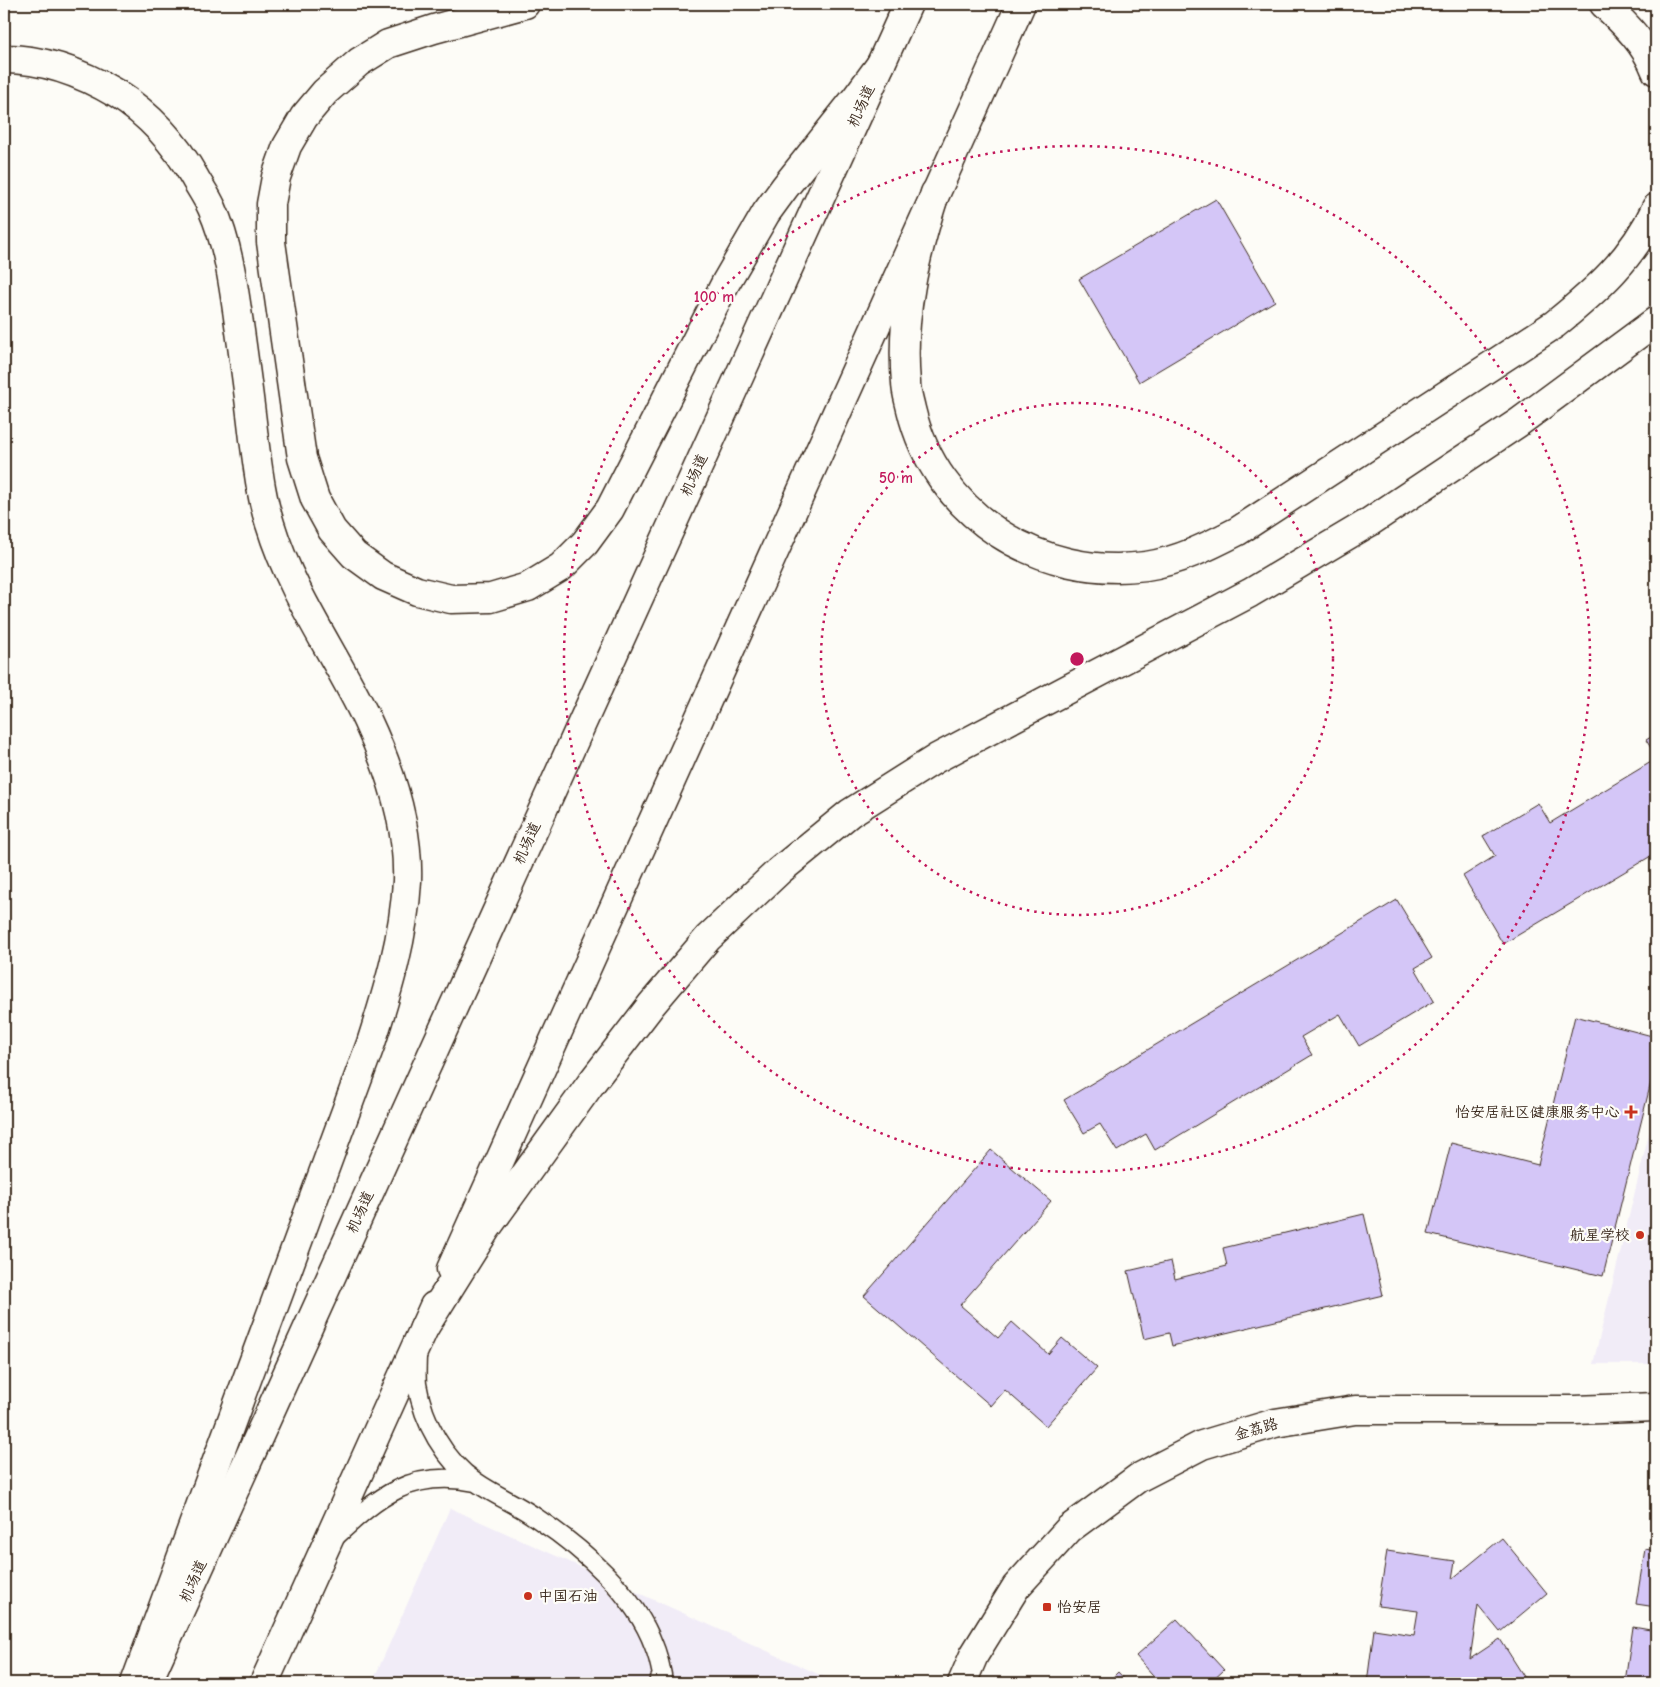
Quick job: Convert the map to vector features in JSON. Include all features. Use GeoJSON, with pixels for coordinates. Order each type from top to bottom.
{"type":"FeatureCollection","features":[{"type":"Feature","properties":{"kind":"main road"},"geometry":{"type":"LineString","coordinates":[[525,4],[434,29],[388,44],[359,62],[326,92],[304,117],[287,146],[276,177],[271,204],[270,242],[302,458],[315,499],[332,530],[354,555],[383,576],[417,591],[451,599],[491,598],[528,587],[561,567],[585,543],[610,509],[726,282],[766,213],[856,98],[880,64]]}},
{"type":"Feature","properties":{"kind":"main road","name":"机场道"},"geometry":{"type":"LineString","coordinates":[[147,1683],[908,4]]}},
{"type":"Feature","properties":{"kind":"main road"},"geometry":{"type":"LineString","coordinates":[[264,1683],[1021,4]]}},
{"type":"Feature","properties":{"kind":"main road"},"geometry":{"type":"LineString","coordinates":[[1604,4],[1632,30],[1652,61],[1656,71]]}},
{"type":"Feature","properties":{"kind":"main road"},"geometry":{"type":"LineString","coordinates":[[4,59],[51,64],[95,81],[133,104],[164,133],[184,159],[212,208],[228,256],[261,488],[270,523],[281,556],[299,598],[366,719],[388,768],[397,798],[404,840],[407,878],[404,914],[396,959],[371,1043],[135,1683]]}},
{"type":"Feature","properties":{"kind":"main road"},"geometry":{"type":"LineString","coordinates":[[935,193],[919,245],[910,285],[905,339],[906,384],[916,428],[927,453],[943,480],[964,506],[991,529],[1026,549],[1062,562],[1113,568],[1147,566],[1177,558],[1205,548],[1238,531],[1555,324],[1596,291],[1622,262],[1646,231],[1656,208]]}},
{"type":"Feature","properties":{"kind":"main road"},"geometry":{"type":"LineString","coordinates":[[420,1336],[486,1230],[592,1082],[652,1004],[708,938],[779,871],[850,813],[937,758],[1250,593],[1368,522],[1518,422],[1656,322]]}},
{"type":"Feature","properties":{"kind":"main road","name":"金荔路"},"geometry":{"type":"LineString","coordinates":[[962,1683],[974,1656],[1016,1587],[1069,1530],[1138,1478],[1202,1445],[1275,1423],[1355,1410],[1575,1410],[1656,1407]]}},
{"type":"Feature","properties":{"kind":"lane"},"geometry":{"type":"LineString","coordinates":[[420,1336],[417,1384],[426,1416],[439,1444],[456,1465],[476,1482],[536,1517],[568,1540],[602,1569],[634,1607],[654,1645],[662,1675],[658,1683]]}},
{"type":"Feature","properties":{"kind":"lane"},"geometry":{"type":"LineString","coordinates":[[326,1546],[366,1508],[397,1489],[427,1479],[454,1478],[476,1482]]}},
{"type":"Feature","properties":{"kind":"shaded area","name":"航星学校"},"geometry":{"type":"Polygon","coordinates":[[[1656,1105],[1656,1364],[1593,1364],[1656,1105]]]}},
{"type":"Feature","properties":{"kind":"shaded area","name":"中国石油"},"geometry":{"type":"Polygon","coordinates":[[[450,1508],[838,1683],[372,1683],[450,1508]]]}},
{"type":"Feature","properties":{"kind":"building"},"geometry":{"type":"Polygon","coordinates":[[[1216,199],[1275,301],[1139,382],[1079,279],[1216,199]]]}},
{"type":"Feature","properties":{"kind":"building"},"geometry":{"type":"Polygon","coordinates":[[[1656,734],[1656,756],[1646,740],[1656,734]]]}},
{"type":"Feature","properties":{"kind":"building"},"geometry":{"type":"Polygon","coordinates":[[[1656,759],[1656,853],[1503,944],[1463,876],[1495,856],[1483,836],[1538,803],[1550,823],[1656,759]]]}},
{"type":"Feature","properties":{"kind":"building"},"geometry":{"type":"Polygon","coordinates":[[[1397,900],[1432,958],[1415,968],[1434,1001],[1359,1046],[1340,1014],[1301,1037],[1312,1055],[1155,1150],[1146,1134],[1117,1151],[1100,1124],[1084,1133],[1064,1100],[1397,900]]]}},
{"type":"Feature","properties":{"kind":"building"},"geometry":{"type":"Polygon","coordinates":[[[1575,1016],[1656,1037],[1656,1062],[1603,1276],[1428,1234],[1451,1143],[1538,1165],[1575,1016]]]}},
{"type":"Feature","properties":{"kind":"building"},"geometry":{"type":"Polygon","coordinates":[[[991,1150],[1051,1201],[960,1305],[998,1338],[1012,1322],[1048,1354],[1062,1338],[1097,1368],[1046,1426],[1005,1390],[991,1406],[864,1296],[991,1150]]]}},
{"type":"Feature","properties":{"kind":"building"},"geometry":{"type":"Polygon","coordinates":[[[1364,1214],[1383,1295],[1172,1346],[1169,1333],[1144,1339],[1128,1271],[1171,1261],[1175,1279],[1227,1266],[1223,1248],[1364,1214]]]}},
{"type":"Feature","properties":{"kind":"building"},"geometry":{"type":"Polygon","coordinates":[[[1502,1538],[1547,1593],[1500,1632],[1478,1605],[1470,1659],[1500,1639],[1528,1683],[1443,1683],[1438,1676],[1437,1683],[1367,1683],[1374,1629],[1414,1635],[1418,1611],[1378,1606],[1387,1551],[1455,1561],[1452,1579],[1502,1538]]]}},
{"type":"Feature","properties":{"kind":"building"},"geometry":{"type":"Polygon","coordinates":[[[1645,1549],[1656,1551],[1656,1607],[1636,1604],[1645,1549]]]}},
{"type":"Feature","properties":{"kind":"building"},"geometry":{"type":"Polygon","coordinates":[[[1177,1619],[1224,1670],[1210,1683],[1160,1683],[1136,1656],[1177,1619]]]}},
{"type":"Feature","properties":{"kind":"building"},"geometry":{"type":"Polygon","coordinates":[[[1633,1627],[1656,1631],[1656,1683],[1625,1682],[1633,1627]]]}},
{"type":"Feature","properties":{"kind":"building"},"geometry":{"type":"Polygon","coordinates":[[[1118,1672],[1128,1683],[1107,1683],[1118,1672]]]}},
{"type":"Feature","properties":{"kind":"building"},"geometry":{"type":"Polygon","coordinates":[[[1274,1682],[1274,1683],[1210,1683],[1274,1682]]]}},
{"type":"Feature","properties":{"kind":"place","name":"怡安居社区健康服务中心"},"geometry":{"type":"Point","coordinates":[1631,1112]}},
{"type":"Feature","properties":{"kind":"place","name":"航星学校"},"geometry":{"type":"Point","coordinates":[1640,1235]}},
{"type":"Feature","properties":{"kind":"place","name":"中国石油"},"geometry":{"type":"Point","coordinates":[528,1596]}},
{"type":"Feature","properties":{"kind":"place","name":"怡安居"},"geometry":{"type":"Point","coordinates":[1047,1607]}}]}
